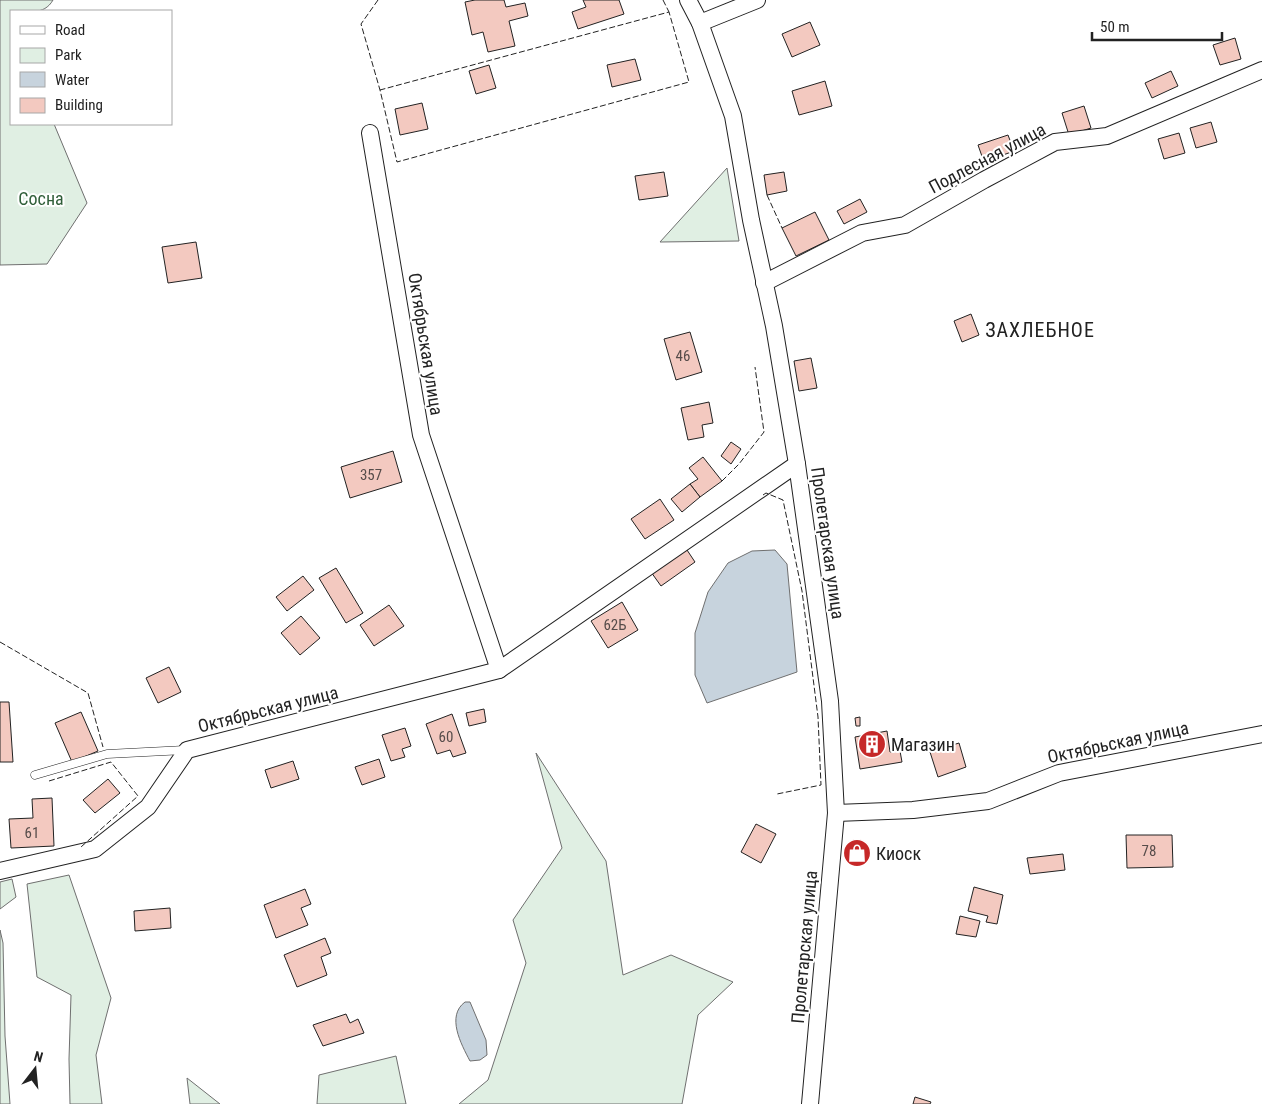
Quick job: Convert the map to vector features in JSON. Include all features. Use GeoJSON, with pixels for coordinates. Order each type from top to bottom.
{"type":"FeatureCollection","features":[{"type":"Feature","properties":{"kind":"street","name":"Пролетарская улица"},"geometry":{"type":"LineString","coordinates":[[688,0],[700,23],[732,116],[751,220],[774,326],[797,464],[830,701],[836,813],[810,1104]]}},
{"type":"Feature","properties":{"kind":"street"},"geometry":{"type":"LineString","coordinates":[[700,23],[757,0]]}},
{"type":"Feature","properties":{"kind":"street","name":"Подлесная улица"},"geometry":{"type":"LineString","coordinates":[[764,283],[862,234],[905,225],[1055,142],[1107,136],[1262,70]]}},
{"type":"Feature","properties":{"kind":"street","name":"Октябрьская улица"},"geometry":{"type":"LineString","coordinates":[[370,134],[421,435],[499,670]]}},
{"type":"Feature","properties":{"kind":"street","name":"Октябрьская улица"},"geometry":{"type":"LineString","coordinates":[[0,871],[95,850],[148,808],[187,750],[499,670],[797,464]]}},
{"type":"Feature","properties":{"kind":"street","name":"Октябрьская улица"},"geometry":{"type":"LineString","coordinates":[[836,813],[914,810],[988,801],[1059,773],[1262,734]]}},
{"type":"Feature","properties":{"kind":"lane"},"geometry":{"type":"LineString","coordinates":[[35,775],[107,754],[187,750]]}},
{"type":"Feature","properties":{"kind":"green space","name":"Сосна"},"geometry":{"type":"Polygon","coordinates":[[[0,0],[53,0],[42,10],[10,10],[10,125],[54,125],[87,203],[47,264],[0,265],[0,0]]]}},
{"type":"Feature","properties":{"kind":"green space"},"geometry":{"type":"Polygon","coordinates":[[[727,168],[739,241],[660,242],[727,168]]]}},
{"type":"Feature","properties":{"kind":"green space"},"geometry":{"type":"Polygon","coordinates":[[[536,753],[606,861],[623,975],[671,955],[733,982],[698,1015],[682,1104],[459,1104],[488,1080],[526,963],[513,920],[562,848],[536,753]]]}},
{"type":"Feature","properties":{"kind":"green space"},"geometry":{"type":"Polygon","coordinates":[[[69,875],[111,998],[96,1055],[102,1104],[70,1104],[71,995],[37,977],[27,884],[69,875]]]}},
{"type":"Feature","properties":{"kind":"green space"},"geometry":{"type":"Polygon","coordinates":[[[12,879],[16,897],[0,909],[0,882],[12,879]]]}},
{"type":"Feature","properties":{"kind":"green space"},"geometry":{"type":"Polygon","coordinates":[[[0,930],[3,943],[5,1036],[10,1104],[0,1104],[0,930]]]}},
{"type":"Feature","properties":{"kind":"green space"},"geometry":{"type":"Polygon","coordinates":[[[396,1056],[406,1104],[317,1104],[319,1075],[396,1056]]]}},
{"type":"Feature","properties":{"kind":"green space"},"geometry":{"type":"Polygon","coordinates":[[[187,1078],[220,1104],[190,1104],[187,1078]]]}},
{"type":"Feature","properties":{"kind":"water"},"geometry":{"type":"Polygon","coordinates":[[[775,550],[787,564],[797,672],[707,703],[695,675],[695,633],[708,592],[728,563],[752,551],[775,550]]]}},
{"type":"Feature","properties":{"kind":"water"},"geometry":{"type":"Polygon","coordinates":[[[465,1002],[470,1002],[486,1040],[487,1055],[480,1060],[470,1061],[459,1039],[456,1022],[457,1015],[459,1008],[465,1002]]]}},
{"type":"Feature","properties":{"kind":"building"},"geometry":{"type":"Polygon","coordinates":[[[504,0],[506,7],[525,3],[528,16],[509,21],[515,46],[488,52],[483,32],[472,35],[465,2],[504,0]]]}},
{"type":"Feature","properties":{"kind":"building"},"geometry":{"type":"Polygon","coordinates":[[[583,0],[619,0],[624,14],[578,29],[572,12],[586,7],[583,0]]]}},
{"type":"Feature","properties":{"kind":"building"},"geometry":{"type":"Polygon","coordinates":[[[810,22],[820,45],[792,57],[782,34],[810,22]]]}},
{"type":"Feature","properties":{"kind":"building"},"geometry":{"type":"Polygon","coordinates":[[[1235,38],[1241,59],[1220,65],[1213,45],[1235,38]]]}},
{"type":"Feature","properties":{"kind":"building"},"geometry":{"type":"Polygon","coordinates":[[[635,59],[641,80],[612,87],[607,65],[635,59]]]}},
{"type":"Feature","properties":{"kind":"building"},"geometry":{"type":"Polygon","coordinates":[[[489,65],[496,88],[476,94],[469,71],[489,65]]]}},
{"type":"Feature","properties":{"kind":"building"},"geometry":{"type":"Polygon","coordinates":[[[1171,71],[1178,86],[1152,98],[1145,83],[1171,71]]]}},
{"type":"Feature","properties":{"kind":"building"},"geometry":{"type":"Polygon","coordinates":[[[825,81],[832,106],[799,115],[792,91],[825,81]]]}},
{"type":"Feature","properties":{"kind":"building"},"geometry":{"type":"Polygon","coordinates":[[[422,103],[428,129],[400,135],[395,109],[422,103]]]}},
{"type":"Feature","properties":{"kind":"building"},"geometry":{"type":"Polygon","coordinates":[[[1084,106],[1091,128],[1069,135],[1062,113],[1084,106]]]}},
{"type":"Feature","properties":{"kind":"building"},"geometry":{"type":"Polygon","coordinates":[[[1211,122],[1217,142],[1196,148],[1190,128],[1211,122]]]}},
{"type":"Feature","properties":{"kind":"building"},"geometry":{"type":"Polygon","coordinates":[[[1179,133],[1185,153],[1164,159],[1158,139],[1179,133]]]}},
{"type":"Feature","properties":{"kind":"building"},"geometry":{"type":"Polygon","coordinates":[[[1008,135],[1014,151],[984,162],[978,145],[1008,135]]]}},
{"type":"Feature","properties":{"kind":"building"},"geometry":{"type":"Polygon","coordinates":[[[664,172],[668,196],[639,200],[635,176],[664,172]]]}},
{"type":"Feature","properties":{"kind":"building"},"geometry":{"type":"Polygon","coordinates":[[[784,172],[787,191],[767,195],[764,175],[784,172]]]}},
{"type":"Feature","properties":{"kind":"building"},"geometry":{"type":"Polygon","coordinates":[[[860,199],[867,212],[844,224],[837,211],[860,199]]]}},
{"type":"Feature","properties":{"kind":"building"},"geometry":{"type":"Polygon","coordinates":[[[815,212],[829,240],[796,256],[782,228],[815,212]]]}},
{"type":"Feature","properties":{"kind":"building"},"geometry":{"type":"Polygon","coordinates":[[[196,242],[202,278],[168,283],[162,247],[196,242]]]}},
{"type":"Feature","properties":{"kind":"building"},"geometry":{"type":"Polygon","coordinates":[[[971,314],[979,335],[962,342],[954,321],[971,314]]]}},
{"type":"Feature","properties":{"kind":"building"},"geometry":{"type":"Polygon","coordinates":[[[690,332],[702,372],[676,380],[664,339],[690,332]]]}},
{"type":"Feature","properties":{"kind":"building"},"geometry":{"type":"Polygon","coordinates":[[[811,358],[817,388],[799,391],[794,361],[811,358]]]}},
{"type":"Feature","properties":{"kind":"building"},"geometry":{"type":"Polygon","coordinates":[[[709,402],[713,423],[702,425],[704,437],[688,440],[681,408],[709,402]]]}},
{"type":"Feature","properties":{"kind":"building"},"geometry":{"type":"Polygon","coordinates":[[[731,442],[741,449],[731,464],[721,456],[731,442]]]}},
{"type":"Feature","properties":{"kind":"building"},"geometry":{"type":"Polygon","coordinates":[[[393,451],[402,482],[350,498],[341,467],[393,451]]]}},
{"type":"Feature","properties":{"kind":"building"},"geometry":{"type":"Polygon","coordinates":[[[703,457],[722,481],[700,497],[690,484],[698,479],[689,468],[703,457]]]}},
{"type":"Feature","properties":{"kind":"building"},"geometry":{"type":"Polygon","coordinates":[[[690,484],[700,497],[682,512],[671,499],[690,484]]]}},
{"type":"Feature","properties":{"kind":"building"},"geometry":{"type":"Polygon","coordinates":[[[660,499],[674,520],[645,539],[631,519],[660,499]]]}},
{"type":"Feature","properties":{"kind":"building"},"geometry":{"type":"Polygon","coordinates":[[[685,547],[695,562],[661,586],[651,572],[685,547]]]}},
{"type":"Feature","properties":{"kind":"building"},"geometry":{"type":"Polygon","coordinates":[[[336,568],[363,613],[346,623],[319,578],[336,568]]]}},
{"type":"Feature","properties":{"kind":"building"},"geometry":{"type":"Polygon","coordinates":[[[303,576],[314,590],[287,611],[276,597],[303,576]]]}},
{"type":"Feature","properties":{"kind":"building"},"geometry":{"type":"Polygon","coordinates":[[[622,602],[638,630],[608,648],[591,621],[622,602]]]}},
{"type":"Feature","properties":{"kind":"building"},"geometry":{"type":"Polygon","coordinates":[[[389,605],[404,626],[374,646],[360,625],[389,605]]]}},
{"type":"Feature","properties":{"kind":"building"},"geometry":{"type":"Polygon","coordinates":[[[301,616],[320,638],[300,655],[281,633],[301,616]]]}},
{"type":"Feature","properties":{"kind":"building"},"geometry":{"type":"Polygon","coordinates":[[[169,667],[181,692],[158,703],[146,678],[169,667]]]}},
{"type":"Feature","properties":{"kind":"building"},"geometry":{"type":"Polygon","coordinates":[[[0,702],[9,702],[13,762],[0,762],[0,702]]]}},
{"type":"Feature","properties":{"kind":"building"},"geometry":{"type":"Polygon","coordinates":[[[484,709],[486,722],[469,726],[466,713],[484,709]]]}},
{"type":"Feature","properties":{"kind":"building"},"geometry":{"type":"Polygon","coordinates":[[[81,712],[98,751],[72,762],[55,723],[81,712]]]}},
{"type":"Feature","properties":{"kind":"building"},"geometry":{"type":"Polygon","coordinates":[[[452,714],[466,753],[453,757],[450,750],[437,754],[426,724],[452,714]]]}},
{"type":"Feature","properties":{"kind":"building"},"geometry":{"type":"Polygon","coordinates":[[[860,717],[860,726],[856,726],[855,718],[860,717]]]}},
{"type":"Feature","properties":{"kind":"building"},"geometry":{"type":"Polygon","coordinates":[[[405,728],[411,746],[402,749],[405,757],[391,761],[382,735],[405,728]]]}},
{"type":"Feature","properties":{"kind":"building","name":"Магазин"},"geometry":{"type":"Polygon","coordinates":[[[887,731],[890,752],[900,751],[902,762],[860,769],[855,737],[887,731]]]}},
{"type":"Feature","properties":{"kind":"building"},"geometry":{"type":"Polygon","coordinates":[[[959,743],[966,767],[938,777],[930,752],[959,743]]]}},
{"type":"Feature","properties":{"kind":"building"},"geometry":{"type":"Polygon","coordinates":[[[379,759],[385,777],[362,785],[355,767],[379,759]]]}},
{"type":"Feature","properties":{"kind":"building"},"geometry":{"type":"Polygon","coordinates":[[[293,761],[299,779],[271,788],[265,770],[293,761]]]}},
{"type":"Feature","properties":{"kind":"building"},"geometry":{"type":"Polygon","coordinates":[[[108,779],[120,793],[95,813],[83,800],[108,779]]]}},
{"type":"Feature","properties":{"kind":"building"},"geometry":{"type":"Polygon","coordinates":[[[52,798],[54,846],[11,848],[9,819],[33,818],[32,799],[52,798]]]}},
{"type":"Feature","properties":{"kind":"building"},"geometry":{"type":"Polygon","coordinates":[[[756,824],[776,834],[761,863],[741,852],[756,824]]]}},
{"type":"Feature","properties":{"kind":"building"},"geometry":{"type":"Polygon","coordinates":[[[1126,835],[1172,835],[1173,867],[1127,868],[1126,835]]]}},
{"type":"Feature","properties":{"kind":"building"},"geometry":{"type":"Polygon","coordinates":[[[865,843],[866,862],[849,863],[848,845],[865,843]]]}},
{"type":"Feature","properties":{"kind":"building"},"geometry":{"type":"Polygon","coordinates":[[[1063,854],[1065,870],[1030,874],[1027,858],[1063,854]]]}},
{"type":"Feature","properties":{"kind":"building"},"geometry":{"type":"Polygon","coordinates":[[[974,887],[1003,895],[997,924],[986,922],[988,916],[968,911],[974,887]]]}},
{"type":"Feature","properties":{"kind":"building"},"geometry":{"type":"Polygon","coordinates":[[[305,889],[311,904],[301,908],[308,925],[276,938],[264,905],[305,889]]]}},
{"type":"Feature","properties":{"kind":"building"},"geometry":{"type":"Polygon","coordinates":[[[170,908],[171,928],[135,931],[134,911],[170,908]]]}},
{"type":"Feature","properties":{"kind":"building"},"geometry":{"type":"Polygon","coordinates":[[[960,916],[980,921],[976,937],[956,934],[960,916]]]}},
{"type":"Feature","properties":{"kind":"building"},"geometry":{"type":"Polygon","coordinates":[[[325,938],[331,953],[321,957],[327,975],[297,987],[284,955],[325,938]]]}},
{"type":"Feature","properties":{"kind":"building"},"geometry":{"type":"Polygon","coordinates":[[[346,1014],[350,1023],[358,1019],[364,1033],[323,1046],[313,1025],[346,1014]]]}},
{"type":"Feature","properties":{"kind":"building"},"geometry":{"type":"Polygon","coordinates":[[[915,1097],[931,1102],[930,1104],[913,1104],[915,1097]]]}},
{"type":"Feature","properties":{"kind":"fence"},"geometry":{"type":"LineString","coordinates":[[378,0],[361,24],[380,90],[397,162],[689,82],[669,12],[380,90]]}},
{"type":"Feature","properties":{"kind":"fence"},"geometry":{"type":"LineString","coordinates":[[663,0],[669,12]]}},
{"type":"Feature","properties":{"kind":"fence"},"geometry":{"type":"LineString","coordinates":[[767,195],[782,228]]}},
{"type":"Feature","properties":{"kind":"fence"},"geometry":{"type":"LineString","coordinates":[[722,481],[739,464],[764,432],[755,367]]}},
{"type":"Feature","properties":{"kind":"fence"},"geometry":{"type":"LineString","coordinates":[[763,495],[766,493],[783,500],[802,591],[818,717],[821,785],[777,794]]}},
{"type":"Feature","properties":{"kind":"fence"},"geometry":{"type":"LineString","coordinates":[[0,642],[88,693],[103,747]]}},
{"type":"Feature","properties":{"kind":"fence"},"geometry":{"type":"LineString","coordinates":[[49,781],[111,762],[138,796],[81,847]]}},
{"type":"Feature","properties":{"kind":"place","name":"Магазин"},"geometry":{"type":"Point","coordinates":[872,744]}},
{"type":"Feature","properties":{"kind":"place","name":"Киоск"},"geometry":{"type":"Point","coordinates":[857,853]}},
{"type":"Feature","properties":{"kind":"district","name":"ЗАХЛЕБНОЕ"},"geometry":{"type":"Point","coordinates":[1040,330]}}]}
